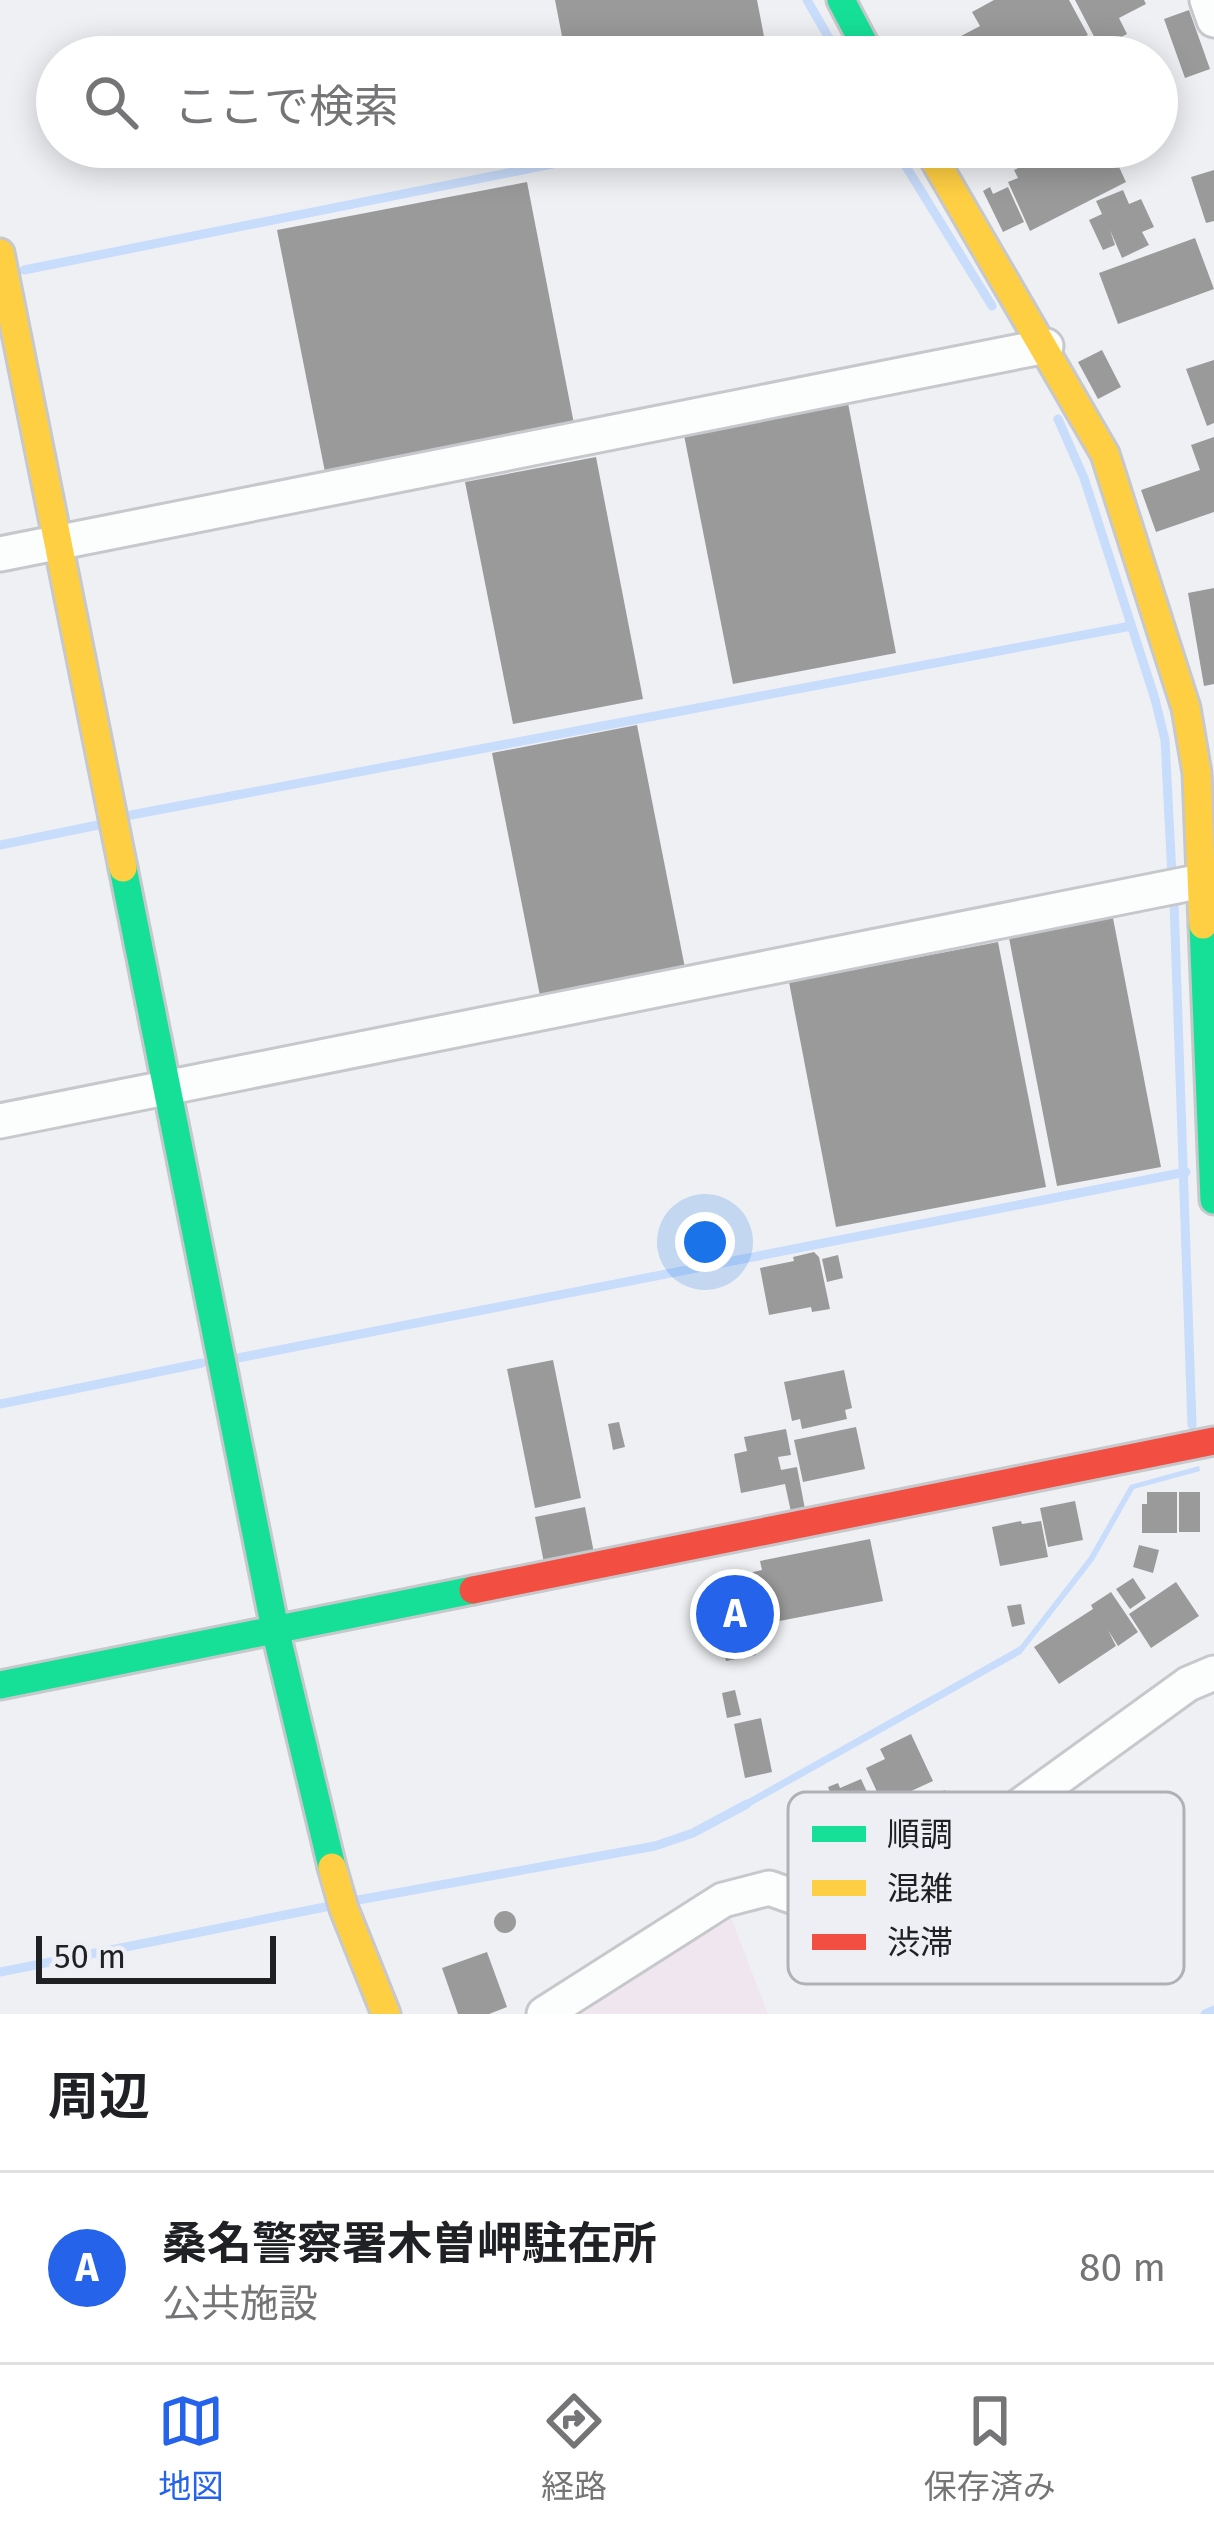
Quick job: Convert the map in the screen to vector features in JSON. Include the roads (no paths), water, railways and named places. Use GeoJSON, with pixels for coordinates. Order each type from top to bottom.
{"type":"FeatureCollection","features":[{"type":"Feature","properties":{"kind":"street"},"geometry":{"type":"LineString","coordinates":[[842,0],[860,36]]}},
{"type":"Feature","properties":{"kind":"street"},"geometry":{"type":"LineString","coordinates":[[1207,0],[1214,20]]}},
{"type":"Feature","properties":{"kind":"street"},"geometry":{"type":"LineString","coordinates":[[940,168],[1105,454],[1186,708],[1197,773],[1202,881],[1209,919],[1214,1200]]}},
{"type":"Feature","properties":{"kind":"street"},"geometry":{"type":"LineString","coordinates":[[0,254],[275,1629],[318,1819],[342,1901],[386,2014]]}},
{"type":"Feature","properties":{"kind":"street"},"geometry":{"type":"LineString","coordinates":[[0,554],[1046,346]]}},
{"type":"Feature","properties":{"kind":"street"},"geometry":{"type":"LineString","coordinates":[[0,1121],[1202,881]]}},
{"type":"Feature","properties":{"kind":"street"},"geometry":{"type":"LineString","coordinates":[[0,1685],[1214,1442]]}},
{"type":"Feature","properties":{"kind":"street"},"geometry":{"type":"LineString","coordinates":[[1039,1792],[1188,1684],[1214,1673]]}},
{"type":"Feature","properties":{"kind":"street"},"geometry":{"type":"LineString","coordinates":[[544,2014],[723,1900],[769,1888],[788,1895]]}},
{"type":"Feature","properties":{"kind":"water"},"geometry":{"type":"Polygon","coordinates":[[[1199,1466],[1200,1471],[1134,1489],[1094,1560],[1021,1654],[738,1809],[1020,1646],[1089,1557],[1130,1485],[1199,1466]]]}},
{"type":"Feature","properties":{"kind":"waterway"},"geometry":{"type":"LineString","coordinates":[[807,0],[828,36]]}},
{"type":"Feature","properties":{"kind":"waterway"},"geometry":{"type":"LineString","coordinates":[[24,270],[532,168]]}},
{"type":"Feature","properties":{"kind":"waterway"},"geometry":{"type":"LineString","coordinates":[[907,168],[992,306]]}},
{"type":"Feature","properties":{"kind":"waterway"},"geometry":{"type":"LineString","coordinates":[[1058,419],[1084,478],[1155,699],[1165,740],[1172,876]]}},
{"type":"Feature","properties":{"kind":"waterway"},"geometry":{"type":"LineString","coordinates":[[131,815],[1131,626]]}},
{"type":"Feature","properties":{"kind":"waterway"},"geometry":{"type":"LineString","coordinates":[[0,845],[98,825]]}},
{"type":"Feature","properties":{"kind":"waterway"},"geometry":{"type":"LineString","coordinates":[[1174,902],[1192,1425]]}},
{"type":"Feature","properties":{"kind":"waterway"},"geometry":{"type":"LineString","coordinates":[[238,1358],[1186,1172]]}},
{"type":"Feature","properties":{"kind":"waterway"},"geometry":{"type":"LineString","coordinates":[[0,1404],[202,1363]]}},
{"type":"Feature","properties":{"kind":"waterway"},"geometry":{"type":"LineString","coordinates":[[358,1900],[655,1846],[693,1833],[747,1804]]}},
{"type":"Feature","properties":{"kind":"waterway"},"geometry":{"type":"LineString","coordinates":[[0,1972],[330,1906]]}},
{"type":"Feature","properties":{"kind":"waterway"},"geometry":{"type":"LineString","coordinates":[[1205,2014],[1214,2010]]}},
{"type":"Feature","properties":{"kind":"place","name":"桑名警察署木曽岬駐在所"},"geometry":{"type":"Point","coordinates":[735,1614]}}]}
